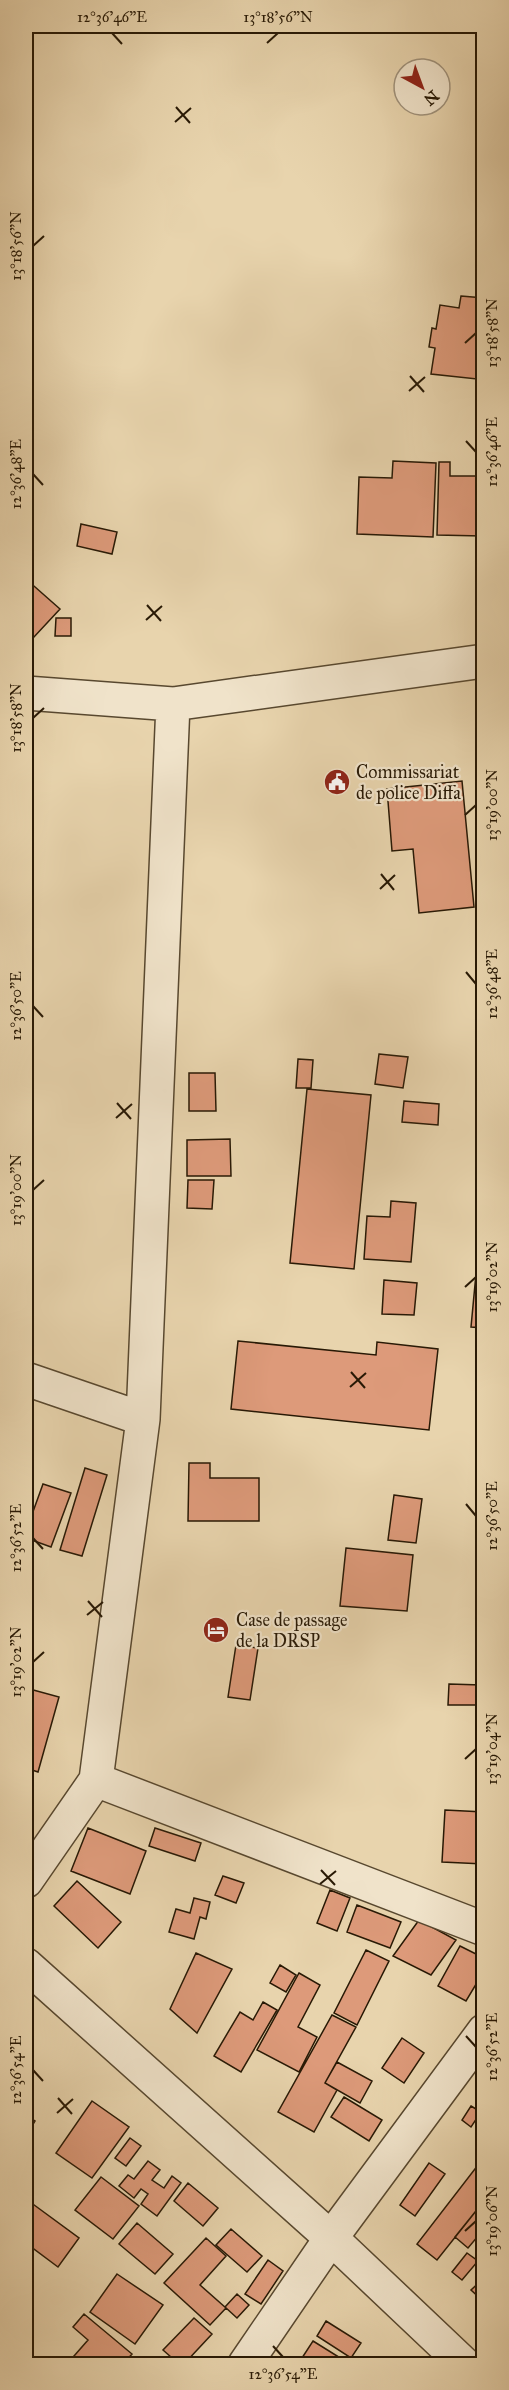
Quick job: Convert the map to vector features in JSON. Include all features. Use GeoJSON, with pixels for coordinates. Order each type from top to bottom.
{"type":"FeatureCollection","features":[{"type":"Feature","properties":{"kind":"street"},"geometry":{"type":"LineString","coordinates":[[26,693],[173,704],[483,661]]}},
{"type":"Feature","properties":{"kind":"street"},"geometry":{"type":"LineString","coordinates":[[26,1881],[96,1780],[143,1419],[173,704]]}},
{"type":"Feature","properties":{"kind":"street"},"geometry":{"type":"LineString","coordinates":[[26,1379],[143,1419]]}},
{"type":"Feature","properties":{"kind":"street"},"geometry":{"type":"LineString","coordinates":[[96,1780],[483,1929]]}},
{"type":"Feature","properties":{"kind":"street"},"geometry":{"type":"LineString","coordinates":[[26,1965],[331,2238],[464,2364]]}},
{"type":"Feature","properties":{"kind":"street"},"geometry":{"type":"LineString","coordinates":[[245,2364],[331,2238],[483,2031]]}},
{"type":"Feature","properties":{"kind":"building"},"geometry":{"type":"Polygon","coordinates":[[[461,296],[484,298],[484,322],[477,379],[431,374],[435,348],[429,347],[432,328],[436,329],[440,305],[459,308],[461,296]]]}},
{"type":"Feature","properties":{"kind":"building"},"geometry":{"type":"Polygon","coordinates":[[[393,461],[436,463],[433,537],[357,534],[359,477],[392,478],[393,461]]]}},
{"type":"Feature","properties":{"kind":"building"},"geometry":{"type":"Polygon","coordinates":[[[439,462],[450,462],[450,476],[483,476],[482,536],[437,535],[439,462]]]}},
{"type":"Feature","properties":{"kind":"building"},"geometry":{"type":"Polygon","coordinates":[[[81,524],[117,532],[112,554],[77,546],[81,524]]]}},
{"type":"Feature","properties":{"kind":"building"},"geometry":{"type":"Polygon","coordinates":[[[26,579],[60,609],[34,637],[26,629],[26,579]]]}},
{"type":"Feature","properties":{"kind":"building"},"geometry":{"type":"Polygon","coordinates":[[[56,618],[71,618],[71,636],[55,636],[56,618]]]}},
{"type":"Feature","properties":{"kind":"building"},"geometry":{"type":"Polygon","coordinates":[[[462,781],[474,907],[419,913],[413,849],[392,851],[387,789],[462,781]]]}},
{"type":"Feature","properties":{"kind":"building"},"geometry":{"type":"Polygon","coordinates":[[[379,1054],[408,1057],[403,1088],[375,1084],[379,1054]]]}},
{"type":"Feature","properties":{"kind":"building"},"geometry":{"type":"Polygon","coordinates":[[[298,1059],[313,1060],[311,1088],[296,1088],[298,1059]]]}},
{"type":"Feature","properties":{"kind":"building"},"geometry":{"type":"Polygon","coordinates":[[[189,1073],[215,1073],[216,1111],[189,1111],[189,1073]]]}},
{"type":"Feature","properties":{"kind":"building"},"geometry":{"type":"Polygon","coordinates":[[[307,1089],[371,1095],[354,1269],[290,1263],[307,1089]]]}},
{"type":"Feature","properties":{"kind":"building"},"geometry":{"type":"Polygon","coordinates":[[[404,1101],[439,1104],[438,1125],[402,1122],[404,1101]]]}},
{"type":"Feature","properties":{"kind":"building"},"geometry":{"type":"Polygon","coordinates":[[[230,1139],[231,1176],[187,1176],[187,1140],[230,1139]]]}},
{"type":"Feature","properties":{"kind":"building"},"geometry":{"type":"Polygon","coordinates":[[[188,1180],[214,1180],[212,1209],[187,1208],[188,1180]]]}},
{"type":"Feature","properties":{"kind":"building"},"geometry":{"type":"Polygon","coordinates":[[[484,1189],[484,1328],[471,1327],[484,1189]]]}},
{"type":"Feature","properties":{"kind":"building"},"geometry":{"type":"Polygon","coordinates":[[[391,1201],[416,1203],[411,1262],[364,1259],[367,1216],[390,1217],[391,1201]]]}},
{"type":"Feature","properties":{"kind":"building"},"geometry":{"type":"Polygon","coordinates":[[[384,1280],[417,1283],[414,1315],[382,1314],[384,1280]]]}},
{"type":"Feature","properties":{"kind":"building"},"geometry":{"type":"Polygon","coordinates":[[[238,1341],[376,1355],[377,1342],[438,1349],[429,1430],[231,1409],[238,1341]]]}},
{"type":"Feature","properties":{"kind":"building"},"geometry":{"type":"Polygon","coordinates":[[[189,1463],[210,1463],[210,1478],[259,1478],[259,1521],[188,1521],[189,1463]]]}},
{"type":"Feature","properties":{"kind":"building"},"geometry":{"type":"Polygon","coordinates":[[[85,1468],[107,1475],[82,1556],[60,1550],[85,1468]]]}},
{"type":"Feature","properties":{"kind":"building"},"geometry":{"type":"Polygon","coordinates":[[[43,1484],[71,1493],[51,1547],[26,1538],[26,1531],[43,1484]]]}},
{"type":"Feature","properties":{"kind":"building"},"geometry":{"type":"Polygon","coordinates":[[[394,1495],[422,1499],[416,1543],[388,1540],[394,1495]]]}},
{"type":"Feature","properties":{"kind":"building"},"geometry":{"type":"Polygon","coordinates":[[[346,1548],[413,1555],[407,1611],[340,1606],[346,1548]]]}},
{"type":"Feature","properties":{"kind":"building"},"geometry":{"type":"Polygon","coordinates":[[[236,1645],[258,1648],[250,1700],[228,1697],[236,1645]]]}},
{"type":"Feature","properties":{"kind":"building"},"geometry":{"type":"Polygon","coordinates":[[[449,1684],[481,1685],[480,1705],[448,1705],[449,1684]]]}},
{"type":"Feature","properties":{"kind":"building"},"geometry":{"type":"Polygon","coordinates":[[[26,1688],[59,1697],[38,1772],[26,1768],[26,1688]]]}},
{"type":"Feature","properties":{"kind":"building"},"geometry":{"type":"Polygon","coordinates":[[[445,1810],[484,1812],[484,1864],[442,1862],[445,1810]]]}},
{"type":"Feature","properties":{"kind":"building"},"geometry":{"type":"Polygon","coordinates":[[[88,1828],[146,1851],[130,1894],[71,1871],[88,1828]]]}},
{"type":"Feature","properties":{"kind":"building"},"geometry":{"type":"Polygon","coordinates":[[[155,1828],[201,1843],[195,1861],[149,1846],[155,1828]]]}},
{"type":"Feature","properties":{"kind":"building"},"geometry":{"type":"Polygon","coordinates":[[[223,1876],[244,1883],[236,1903],[215,1895],[223,1876]]]}},
{"type":"Feature","properties":{"kind":"building"},"geometry":{"type":"Polygon","coordinates":[[[77,1881],[121,1922],[98,1948],[54,1906],[77,1881]]]}},
{"type":"Feature","properties":{"kind":"building"},"geometry":{"type":"Polygon","coordinates":[[[330,1890],[350,1898],[337,1931],[317,1923],[330,1890]]]}},
{"type":"Feature","properties":{"kind":"building"},"geometry":{"type":"Polygon","coordinates":[[[194,1898],[210,1902],[206,1919],[200,1917],[194,1939],[169,1932],[176,1909],[190,1913],[194,1898]]]}},
{"type":"Feature","properties":{"kind":"building"},"geometry":{"type":"Polygon","coordinates":[[[357,1905],[401,1922],[390,1948],[347,1932],[357,1905]]]}},
{"type":"Feature","properties":{"kind":"building"},"geometry":{"type":"Polygon","coordinates":[[[419,1920],[456,1940],[431,1975],[393,1956],[419,1920]]]}},
{"type":"Feature","properties":{"kind":"building"},"geometry":{"type":"Polygon","coordinates":[[[460,1946],[484,1958],[484,1971],[466,2001],[438,1986],[460,1946]]]}},
{"type":"Feature","properties":{"kind":"building"},"geometry":{"type":"Polygon","coordinates":[[[366,1950],[389,1961],[357,2025],[334,2013],[366,1950]]]}},
{"type":"Feature","properties":{"kind":"building"},"geometry":{"type":"Polygon","coordinates":[[[196,1953],[232,1969],[197,2033],[170,2009],[196,1953]]]}},
{"type":"Feature","properties":{"kind":"building"},"geometry":{"type":"Polygon","coordinates":[[[280,1965],[296,1975],[286,1992],[270,1983],[280,1965]]]}},
{"type":"Feature","properties":{"kind":"building"},"geometry":{"type":"Polygon","coordinates":[[[299,1973],[320,1985],[298,2027],[317,2037],[299,2072],[257,2050],[299,1973]]]}},
{"type":"Feature","properties":{"kind":"building"},"geometry":{"type":"Polygon","coordinates":[[[263,2002],[277,2010],[241,2072],[214,2056],[240,2012],[253,2020],[263,2002]]]}},
{"type":"Feature","properties":{"kind":"building"},"geometry":{"type":"Polygon","coordinates":[[[332,2015],[356,2027],[325,2083],[337,2090],[314,2132],[278,2112],[332,2015]]]}},
{"type":"Feature","properties":{"kind":"building"},"geometry":{"type":"Polygon","coordinates":[[[402,2038],[424,2053],[404,2083],[382,2068],[402,2038]]]}},
{"type":"Feature","properties":{"kind":"building"},"geometry":{"type":"Polygon","coordinates":[[[337,2062],[372,2081],[360,2103],[325,2083],[337,2062]]]}},
{"type":"Feature","properties":{"kind":"building"},"geometry":{"type":"Polygon","coordinates":[[[344,2097],[382,2120],[369,2141],[331,2117],[344,2097]]]}},
{"type":"Feature","properties":{"kind":"building"},"geometry":{"type":"Polygon","coordinates":[[[92,2101],[129,2127],[92,2178],[56,2153],[92,2101]]]}},
{"type":"Feature","properties":{"kind":"building"},"geometry":{"type":"Polygon","coordinates":[[[471,2106],[481,2112],[471,2127],[462,2120],[471,2106]]]}},
{"type":"Feature","properties":{"kind":"building"},"geometry":{"type":"Polygon","coordinates":[[[26,2115],[35,2121],[26,2136],[26,2115]]]}},
{"type":"Feature","properties":{"kind":"building"},"geometry":{"type":"Polygon","coordinates":[[[130,2138],[141,2146],[126,2166],[115,2158],[130,2138]]]}},
{"type":"Feature","properties":{"kind":"building"},"geometry":{"type":"Polygon","coordinates":[[[148,2161],[160,2170],[152,2180],[164,2188],[172,2176],[181,2183],[157,2216],[141,2204],[148,2194],[141,2189],[134,2198],[119,2186],[128,2175],[134,2179],[148,2161]]]}},
{"type":"Feature","properties":{"kind":"building"},"geometry":{"type":"Polygon","coordinates":[[[429,2163],[445,2174],[415,2216],[400,2205],[429,2163]]]}},
{"type":"Feature","properties":{"kind":"building"},"geometry":{"type":"Polygon","coordinates":[[[478,2165],[484,2169],[484,2201],[437,2260],[417,2244],[478,2165]]]}},
{"type":"Feature","properties":{"kind":"building"},"geometry":{"type":"Polygon","coordinates":[[[101,2177],[139,2206],[113,2239],[75,2210],[101,2177]]]}},
{"type":"Feature","properties":{"kind":"building"},"geometry":{"type":"Polygon","coordinates":[[[188,2183],[218,2208],[203,2226],[174,2201],[188,2183]]]}},
{"type":"Feature","properties":{"kind":"building"},"geometry":{"type":"Polygon","coordinates":[[[26,2199],[79,2238],[58,2267],[26,2243],[26,2199]]]}},
{"type":"Feature","properties":{"kind":"building"},"geometry":{"type":"Polygon","coordinates":[[[484,2201],[484,2229],[468,2248],[455,2237],[484,2201]]]}},
{"type":"Feature","properties":{"kind":"building"},"geometry":{"type":"Polygon","coordinates":[[[137,2223],[173,2254],[155,2274],[119,2244],[137,2223]]]}},
{"type":"Feature","properties":{"kind":"building"},"geometry":{"type":"Polygon","coordinates":[[[231,2229],[262,2256],[247,2272],[216,2245],[231,2229]]]}},
{"type":"Feature","properties":{"kind":"building"},"geometry":{"type":"Polygon","coordinates":[[[206,2238],[226,2256],[200,2285],[226,2308],[210,2325],[164,2283],[206,2238]]]}},
{"type":"Feature","properties":{"kind":"building"},"geometry":{"type":"Polygon","coordinates":[[[467,2253],[478,2261],[462,2280],[452,2272],[467,2253]]]}},
{"type":"Feature","properties":{"kind":"building"},"geometry":{"type":"Polygon","coordinates":[[[268,2260],[283,2271],[261,2304],[245,2294],[268,2260]]]}},
{"type":"Feature","properties":{"kind":"building"},"geometry":{"type":"Polygon","coordinates":[[[117,2274],[163,2305],[135,2344],[90,2312],[117,2274]]]}},
{"type":"Feature","properties":{"kind":"building"},"geometry":{"type":"Polygon","coordinates":[[[484,2278],[484,2302],[471,2290],[484,2278]]]}},
{"type":"Feature","properties":{"kind":"building"},"geometry":{"type":"Polygon","coordinates":[[[237,2294],[249,2305],[237,2318],[225,2307],[237,2294]]]}},
{"type":"Feature","properties":{"kind":"building"},"geometry":{"type":"Polygon","coordinates":[[[84,2314],[132,2354],[123,2364],[67,2364],[88,2340],[73,2327],[84,2314]]]}},
{"type":"Feature","properties":{"kind":"building"},"geometry":{"type":"Polygon","coordinates":[[[194,2318],[212,2334],[184,2364],[179,2364],[163,2350],[194,2318]]]}},
{"type":"Feature","properties":{"kind":"building"},"geometry":{"type":"Polygon","coordinates":[[[326,2321],[361,2343],[351,2358],[317,2336],[326,2321]]]}},
{"type":"Feature","properties":{"kind":"building"},"geometry":{"type":"Polygon","coordinates":[[[313,2341],[350,2364],[306,2364],[300,2361],[313,2341]]]}},
{"type":"Feature","properties":{"kind":"place","name":"Commissariat de police Diffa"},"geometry":{"type":"Point","coordinates":[337,782]}},
{"type":"Feature","properties":{"kind":"place","name":"Case de passage de la DRSP"},"geometry":{"type":"Point","coordinates":[216,1630]}}]}
